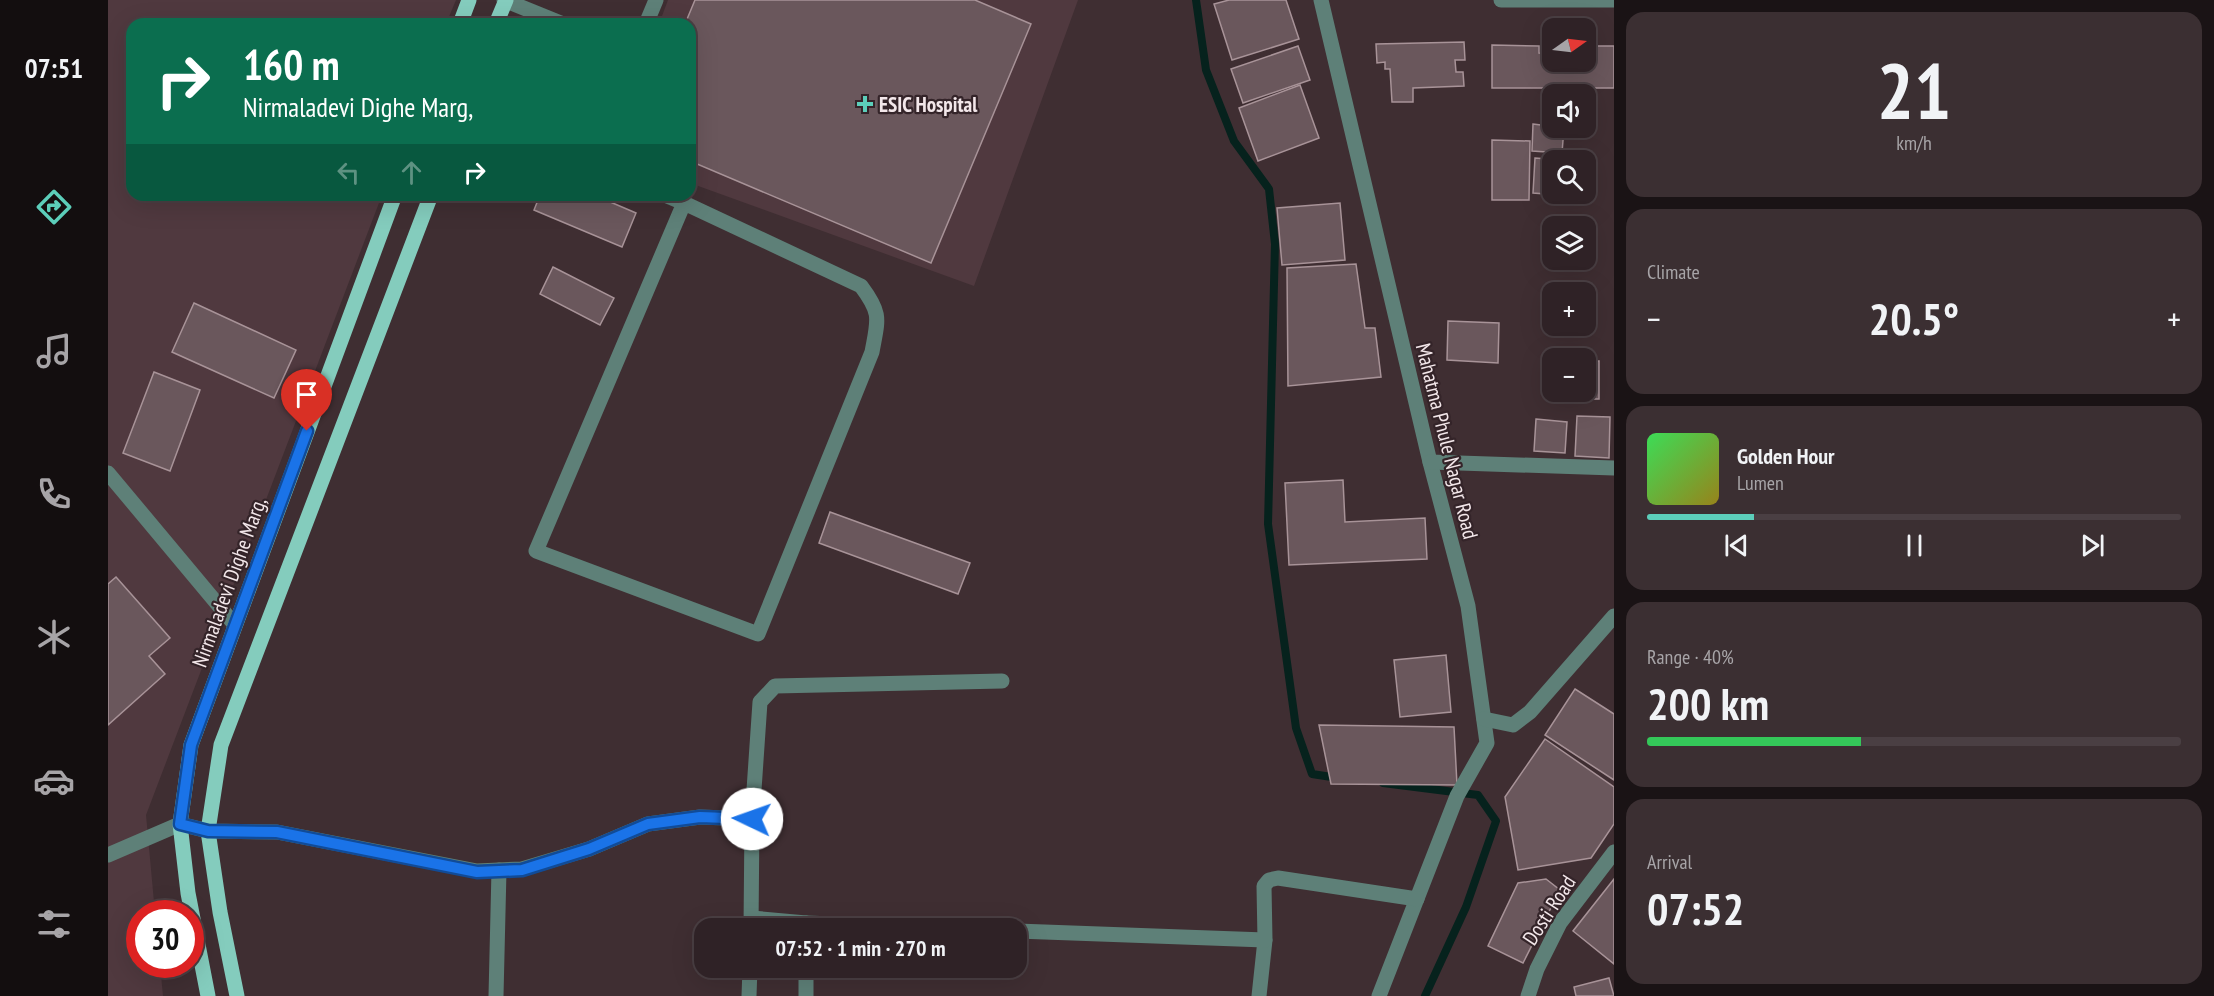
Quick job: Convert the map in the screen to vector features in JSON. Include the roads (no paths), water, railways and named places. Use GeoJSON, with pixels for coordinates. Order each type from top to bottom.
{"type":"FeatureCollection","features":[{"type":"Feature","properties":{"kind":"main road"},"geometry":{"type":"LineString","coordinates":[[462,18],[469,0]]}},
{"type":"Feature","properties":{"kind":"main road"},"geometry":{"type":"LineString","coordinates":[[498,18],[505,0]]}},
{"type":"Feature","properties":{"kind":"main road","name":"Nirmaladevi Dighe Marg,"},"geometry":{"type":"LineString","coordinates":[[208,996],[188,893],[180,824],[191,745],[393,201]]}},
{"type":"Feature","properties":{"kind":"main road"},"geometry":{"type":"LineString","coordinates":[[237,996],[220,912],[208,831],[221,745],[429,201]]}},
{"type":"Feature","properties":{"kind":"street"},"geometry":{"type":"LineString","coordinates":[[505,0],[548,18]]}},
{"type":"Feature","properties":{"kind":"street"},"geometry":{"type":"LineString","coordinates":[[648,18],[656,0]]}},
{"type":"Feature","properties":{"kind":"street","name":"Mahatma Phule Nagar Road"},"geometry":{"type":"LineString","coordinates":[[1321,0],[1430,462],[1468,606],[1487,743],[1461,789],[1379,996]]}},
{"type":"Feature","properties":{"kind":"street"},"geometry":{"type":"LineString","coordinates":[[1501,0],[1614,0]]}},
{"type":"Feature","properties":{"kind":"street"},"geometry":{"type":"LineString","coordinates":[[679,201],[684,203],[861,286],[876,305],[877,324],[872,351],[758,634],[536,551],[684,203]]}},
{"type":"Feature","properties":{"kind":"street"},"geometry":{"type":"LineString","coordinates":[[1430,462],[1614,468]]}},
{"type":"Feature","properties":{"kind":"street"},"geometry":{"type":"LineString","coordinates":[[108,473],[235,624]]}},
{"type":"Feature","properties":{"kind":"street"},"geometry":{"type":"LineString","coordinates":[[1484,719],[1513,725],[1530,712],[1614,616]]}},
{"type":"Feature","properties":{"kind":"street"},"geometry":{"type":"LineString","coordinates":[[752,918],[752,819],[760,702],[775,686],[1002,681]]}},
{"type":"Feature","properties":{"kind":"street"},"geometry":{"type":"LineString","coordinates":[[108,855],[180,824],[208,831],[277,832],[477,872],[522,870],[589,849],[648,824],[700,817],[752,819]]}},
{"type":"Feature","properties":{"kind":"street","name":"Dosti Road"},"geometry":{"type":"LineString","coordinates":[[1528,996],[1537,969],[1560,923],[1614,852]]}},
{"type":"Feature","properties":{"kind":"street"},"geometry":{"type":"LineString","coordinates":[[496,996],[499,870]]}},
{"type":"Feature","properties":{"kind":"street"},"geometry":{"type":"LineString","coordinates":[[1259,996],[1264,940],[1264,886],[1269,880],[1278,878],[1417,899]]}},
{"type":"Feature","properties":{"kind":"street"},"geometry":{"type":"LineString","coordinates":[[1027,931],[1264,940]]}},
{"type":"Feature","properties":{"kind":"street"},"geometry":{"type":"LineString","coordinates":[[749,996],[750,978]]}},
{"type":"Feature","properties":{"kind":"street"},"geometry":{"type":"LineString","coordinates":[[806,978],[806,996]]}},
{"type":"Feature","properties":{"kind":"waterway"},"geometry":{"type":"LineString","coordinates":[[1196,0],[1206,70],[1234,141],[1269,189],[1275,244],[1268,524],[1296,728],[1312,774],[1338,778]]}},
{"type":"Feature","properties":{"kind":"waterway"},"geometry":{"type":"LineString","coordinates":[[1383,783],[1478,795],[1496,821],[1466,907],[1425,996]]}},
{"type":"Feature","properties":{"kind":"place","name":"ESIC Hospital"},"geometry":{"type":"Point","coordinates":[865,104]}}]}
